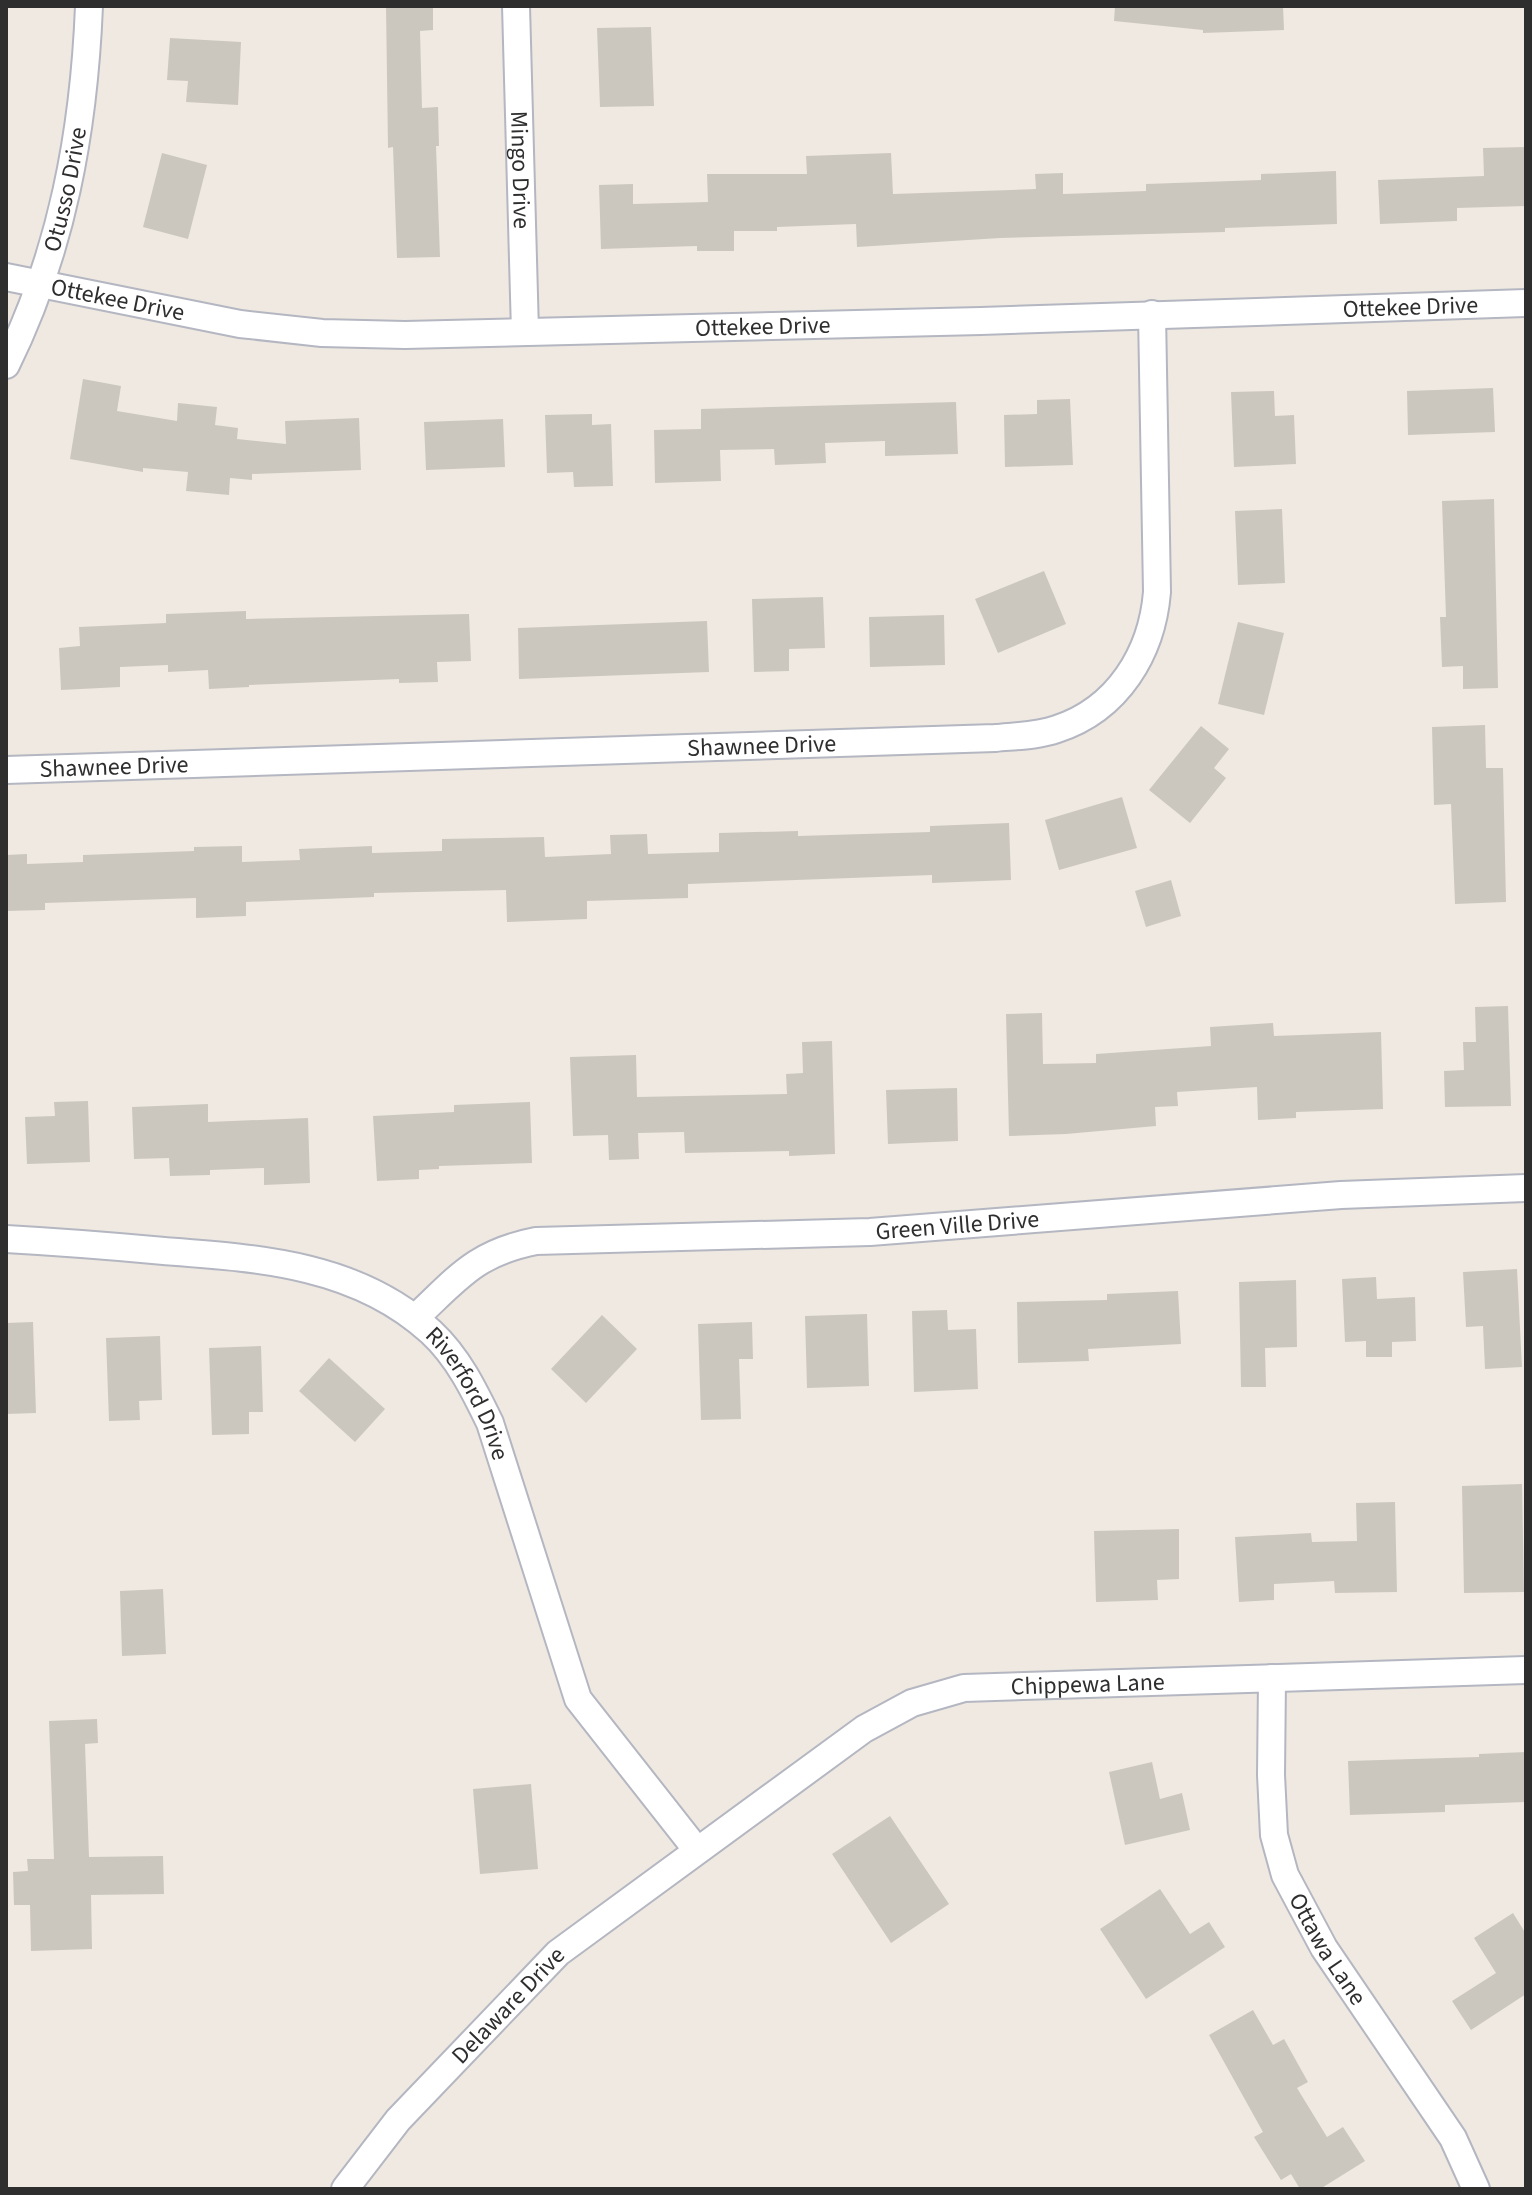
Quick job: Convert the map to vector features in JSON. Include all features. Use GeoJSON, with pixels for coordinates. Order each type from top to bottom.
{"type":"FeatureCollection","features":[{"type":"Feature","properties":{"kind":"street","name":"Otusso Drive"},"geometry":{"type":"LineString","coordinates":[[6,365],[41,284],[59,227],[77,146],[87,64],[89,6]]}},
{"type":"Feature","properties":{"kind":"street","name":"Mingo Drive"},"geometry":{"type":"LineString","coordinates":[[516,6],[525,332]]}},
{"type":"Feature","properties":{"kind":"street","name":"Ottekee Drive"},"geometry":{"type":"LineString","coordinates":[[6,277],[240,324],[312,332],[405,335],[981,321],[1526,303]]}},
{"type":"Feature","properties":{"kind":"street","name":"Shawnee Drive"},"geometry":{"type":"LineString","coordinates":[[6,770],[995,738],[1036,735],[1057,729],[1097,708],[1129,676],[1150,636],[1157,592],[1152,314]]}},
{"type":"Feature","properties":{"kind":"street","name":"Green Ville Drive"},"geometry":{"type":"LineString","coordinates":[[415,1318],[471,1265],[510,1246],[536,1241],[870,1232],[1341,1195],[1526,1188]]}},
{"type":"Feature","properties":{"kind":"street","name":"Riverford Drive"},"geometry":{"type":"LineString","coordinates":[[6,1239],[242,1257],[304,1267],[344,1279],[382,1296],[415,1318],[447,1349],[472,1384],[490,1423],[578,1699],[696,1849]]}},
{"type":"Feature","properties":{"kind":"street","name":"Chippewa Lane"},"geometry":{"type":"LineString","coordinates":[[696,1849],[787,1787],[864,1729],[912,1703],[964,1688],[1526,1670]]}},
{"type":"Feature","properties":{"kind":"street","name":"Ottawa Lane"},"geometry":{"type":"LineString","coordinates":[[1272,1678],[1274,1835],[1285,1875],[1324,1948],[1453,2138],[1476,2189]]}},
{"type":"Feature","properties":{"kind":"street","name":"Delaware Drive"},"geometry":{"type":"LineString","coordinates":[[345,2189],[398,2120],[558,1953],[696,1849]]}},
{"type":"Feature","properties":{"kind":"building"},"geometry":{"type":"Polygon","coordinates":[[[386,6],[433,6],[433,30],[420,31],[422,108],[438,107],[439,146],[436,146],[440,257],[397,258],[393,147],[388,148],[386,6]]]}},
{"type":"Feature","properties":{"kind":"building"},"geometry":{"type":"Polygon","coordinates":[[[1115,6],[1283,6],[1284,30],[1203,33],[1203,30],[1114,21],[1115,6]]]}},
{"type":"Feature","properties":{"kind":"building"},"geometry":{"type":"Polygon","coordinates":[[[651,27],[654,106],[600,107],[597,28],[651,27]]]}},
{"type":"Feature","properties":{"kind":"building"},"geometry":{"type":"Polygon","coordinates":[[[170,38],[241,42],[238,105],[186,102],[188,81],[167,80],[170,38]]]}},
{"type":"Feature","properties":{"kind":"building"},"geometry":{"type":"Polygon","coordinates":[[[1526,147],[1526,206],[1457,208],[1457,221],[1380,224],[1378,180],[1484,176],[1483,148],[1526,147]]]}},
{"type":"Feature","properties":{"kind":"building"},"geometry":{"type":"Polygon","coordinates":[[[162,153],[207,165],[188,239],[143,227],[162,153]]]}},
{"type":"Feature","properties":{"kind":"building"},"geometry":{"type":"Polygon","coordinates":[[[891,153],[893,194],[1036,189],[1035,174],[1063,173],[1063,194],[1146,191],[1146,184],[1261,180],[1261,174],[1336,171],[1337,224],[1225,228],[1225,232],[1000,238],[857,247],[856,224],[777,227],[777,231],[734,231],[734,251],[697,251],[697,246],[601,249],[599,185],[633,184],[633,204],[708,202],[707,174],[807,174],[806,156],[891,153]]]}},
{"type":"Feature","properties":{"kind":"building"},"geometry":{"type":"Polygon","coordinates":[[[83,379],[121,386],[117,411],[177,421],[178,403],[217,407],[215,425],[238,428],[237,439],[286,444],[285,421],[359,418],[361,470],[252,474],[252,480],[230,478],[229,495],[186,491],[188,472],[143,468],[143,472],[70,459],[83,379]]]}},
{"type":"Feature","properties":{"kind":"building"},"geometry":{"type":"Polygon","coordinates":[[[1493,388],[1495,432],[1408,435],[1407,391],[1493,388]]]}},
{"type":"Feature","properties":{"kind":"building"},"geometry":{"type":"Polygon","coordinates":[[[1274,391],[1275,416],[1294,415],[1296,464],[1234,467],[1231,392],[1274,391]]]}},
{"type":"Feature","properties":{"kind":"building"},"geometry":{"type":"Polygon","coordinates":[[[1070,399],[1073,465],[1005,467],[1004,415],[1037,414],[1037,400],[1070,399]]]}},
{"type":"Feature","properties":{"kind":"building"},"geometry":{"type":"Polygon","coordinates":[[[956,402],[958,454],[885,456],[885,441],[825,443],[826,463],[775,465],[774,449],[720,450],[721,481],[655,483],[654,430],[701,429],[701,409],[956,402]]]}},
{"type":"Feature","properties":{"kind":"building"},"geometry":{"type":"Polygon","coordinates":[[[592,414],[592,425],[611,424],[613,486],[574,487],[573,472],[547,473],[545,415],[592,414]]]}},
{"type":"Feature","properties":{"kind":"building"},"geometry":{"type":"Polygon","coordinates":[[[503,419],[505,467],[426,470],[424,422],[503,419]]]}},
{"type":"Feature","properties":{"kind":"building"},"geometry":{"type":"Polygon","coordinates":[[[1494,499],[1498,688],[1463,689],[1463,666],[1442,667],[1440,617],[1446,617],[1442,501],[1494,499]]]}},
{"type":"Feature","properties":{"kind":"building"},"geometry":{"type":"Polygon","coordinates":[[[1282,509],[1285,583],[1238,585],[1235,511],[1282,509]]]}},
{"type":"Feature","properties":{"kind":"building"},"geometry":{"type":"Polygon","coordinates":[[[1044,571],[1066,624],[998,653],[975,599],[1044,571]]]}},
{"type":"Feature","properties":{"kind":"building"},"geometry":{"type":"Polygon","coordinates":[[[823,597],[825,648],[789,649],[789,671],[754,672],[752,599],[823,597]]]}},
{"type":"Feature","properties":{"kind":"building"},"geometry":{"type":"Polygon","coordinates":[[[246,611],[246,619],[469,614],[471,661],[437,662],[438,682],[399,683],[399,679],[209,689],[208,670],[168,672],[168,665],[120,667],[120,687],[61,690],[59,648],[80,646],[79,627],[166,623],[166,614],[246,611]]]}},
{"type":"Feature","properties":{"kind":"building"},"geometry":{"type":"Polygon","coordinates":[[[944,615],[945,665],[870,667],[869,617],[944,615]]]}},
{"type":"Feature","properties":{"kind":"building"},"geometry":{"type":"Polygon","coordinates":[[[707,621],[709,672],[519,679],[518,628],[707,621]]]}},
{"type":"Feature","properties":{"kind":"building"},"geometry":{"type":"Polygon","coordinates":[[[1238,622],[1284,633],[1264,715],[1218,704],[1238,622]]]}},
{"type":"Feature","properties":{"kind":"building"},"geometry":{"type":"Polygon","coordinates":[[[1485,725],[1486,768],[1503,768],[1506,902],[1455,904],[1451,804],[1434,805],[1432,727],[1485,725]]]}},
{"type":"Feature","properties":{"kind":"building"},"geometry":{"type":"Polygon","coordinates":[[[1201,726],[1229,749],[1214,768],[1226,778],[1190,823],[1149,790],[1201,726]]]}},
{"type":"Feature","properties":{"kind":"building"},"geometry":{"type":"Polygon","coordinates":[[[1122,797],[1137,848],[1059,870],[1045,820],[1122,797]]]}},
{"type":"Feature","properties":{"kind":"building"},"geometry":{"type":"Polygon","coordinates":[[[1009,823],[1011,880],[932,883],[932,875],[688,884],[688,898],[587,901],[587,919],[507,922],[506,890],[374,893],[374,897],[246,902],[246,916],[196,918],[196,898],[45,903],[45,910],[6,911],[6,855],[27,854],[27,864],[83,862],[83,855],[242,846],[242,862],[300,860],[299,849],[372,846],[372,853],[442,851],[442,839],[544,837],[545,857],[611,854],[610,835],[647,834],[648,854],[719,852],[719,833],[798,831],[798,836],[930,832],[930,826],[1009,823]]]}},
{"type":"Feature","properties":{"kind":"building"},"geometry":{"type":"Polygon","coordinates":[[[1171,880],[1181,916],[1146,927],[1135,891],[1171,880]]]}},
{"type":"Feature","properties":{"kind":"building"},"geometry":{"type":"Polygon","coordinates":[[[1508,1006],[1511,1106],[1445,1107],[1444,1071],[1464,1070],[1463,1042],[1476,1042],[1475,1007],[1508,1006]]]}},
{"type":"Feature","properties":{"kind":"building"},"geometry":{"type":"Polygon","coordinates":[[[1042,1013],[1043,1064],[1096,1063],[1096,1054],[1211,1046],[1210,1027],[1273,1023],[1274,1036],[1381,1032],[1383,1109],[1296,1112],[1296,1118],[1258,1120],[1257,1087],[1177,1092],[1178,1106],[1155,1107],[1156,1126],[1009,1136],[1006,1014],[1042,1013]]]}},
{"type":"Feature","properties":{"kind":"building"},"geometry":{"type":"Polygon","coordinates":[[[832,1041],[835,1154],[789,1156],[789,1151],[685,1153],[684,1132],[638,1133],[639,1159],[609,1160],[608,1135],[573,1136],[570,1057],[636,1055],[637,1097],[787,1094],[786,1074],[803,1073],[802,1042],[832,1041]]]}},
{"type":"Feature","properties":{"kind":"building"},"geometry":{"type":"Polygon","coordinates":[[[957,1088],[958,1141],[888,1144],[886,1090],[957,1088]]]}},
{"type":"Feature","properties":{"kind":"building"},"geometry":{"type":"Polygon","coordinates":[[[88,1101],[90,1162],[27,1164],[25,1117],[55,1116],[54,1102],[88,1101]]]}},
{"type":"Feature","properties":{"kind":"building"},"geometry":{"type":"Polygon","coordinates":[[[530,1102],[532,1163],[439,1166],[439,1169],[419,1170],[419,1179],[377,1181],[373,1116],[454,1112],[454,1105],[530,1102]]]}},
{"type":"Feature","properties":{"kind":"building"},"geometry":{"type":"Polygon","coordinates":[[[208,1104],[208,1122],[308,1118],[310,1183],[264,1185],[264,1168],[210,1170],[210,1175],[170,1176],[169,1158],[134,1159],[132,1107],[208,1104]]]}},
{"type":"Feature","properties":{"kind":"building"},"geometry":{"type":"Polygon","coordinates":[[[1517,1269],[1522,1367],[1485,1369],[1483,1326],[1466,1327],[1463,1272],[1517,1269]]]}},
{"type":"Feature","properties":{"kind":"building"},"geometry":{"type":"Polygon","coordinates":[[[1376,1277],[1377,1299],[1415,1297],[1416,1341],[1392,1342],[1392,1357],[1366,1357],[1366,1341],[1345,1342],[1342,1279],[1376,1277]]]}},
{"type":"Feature","properties":{"kind":"building"},"geometry":{"type":"Polygon","coordinates":[[[1296,1280],[1297,1347],[1265,1348],[1266,1387],[1241,1387],[1239,1282],[1296,1280]]]}},
{"type":"Feature","properties":{"kind":"building"},"geometry":{"type":"Polygon","coordinates":[[[1178,1291],[1181,1344],[1088,1349],[1089,1361],[1018,1363],[1017,1302],[1107,1300],[1107,1294],[1178,1291]]]}},
{"type":"Feature","properties":{"kind":"building"},"geometry":{"type":"Polygon","coordinates":[[[947,1310],[948,1330],[976,1329],[978,1389],[914,1392],[912,1311],[947,1310]]]}},
{"type":"Feature","properties":{"kind":"building"},"geometry":{"type":"Polygon","coordinates":[[[867,1314],[869,1386],[807,1388],[805,1316],[867,1314]]]}},
{"type":"Feature","properties":{"kind":"building"},"geometry":{"type":"Polygon","coordinates":[[[602,1315],[637,1349],[586,1403],[551,1369],[602,1315]]]}},
{"type":"Feature","properties":{"kind":"building"},"geometry":{"type":"Polygon","coordinates":[[[33,1322],[36,1413],[6,1414],[6,1323],[33,1322]]]}},
{"type":"Feature","properties":{"kind":"building"},"geometry":{"type":"Polygon","coordinates":[[[752,1322],[753,1359],[739,1359],[741,1419],[701,1420],[698,1324],[752,1322]]]}},
{"type":"Feature","properties":{"kind":"building"},"geometry":{"type":"Polygon","coordinates":[[[160,1336],[162,1400],[139,1401],[140,1420],[109,1421],[106,1338],[160,1336]]]}},
{"type":"Feature","properties":{"kind":"building"},"geometry":{"type":"Polygon","coordinates":[[[261,1346],[263,1412],[249,1412],[249,1434],[212,1435],[209,1348],[261,1346]]]}},
{"type":"Feature","properties":{"kind":"building"},"geometry":{"type":"Polygon","coordinates":[[[329,1358],[385,1409],[355,1442],[299,1391],[329,1358]]]}},
{"type":"Feature","properties":{"kind":"building"},"geometry":{"type":"Polygon","coordinates":[[[1522,1484],[1524,1592],[1464,1593],[1462,1486],[1522,1484]]]}},
{"type":"Feature","properties":{"kind":"building"},"geometry":{"type":"Polygon","coordinates":[[[1395,1502],[1397,1592],[1335,1593],[1334,1581],[1274,1584],[1274,1600],[1239,1602],[1235,1537],[1311,1533],[1312,1542],[1357,1541],[1356,1503],[1395,1502]]]}},
{"type":"Feature","properties":{"kind":"building"},"geometry":{"type":"Polygon","coordinates":[[[1179,1529],[1179,1579],[1157,1580],[1158,1600],[1096,1602],[1094,1531],[1179,1529]]]}},
{"type":"Feature","properties":{"kind":"building"},"geometry":{"type":"Polygon","coordinates":[[[163,1589],[166,1654],[122,1656],[120,1591],[163,1589]]]}},
{"type":"Feature","properties":{"kind":"building"},"geometry":{"type":"Polygon","coordinates":[[[97,1719],[98,1743],[85,1744],[89,1857],[163,1856],[164,1894],[91,1895],[92,1949],[31,1951],[30,1905],[14,1905],[13,1872],[28,1871],[27,1859],[54,1859],[49,1721],[97,1719]]]}},
{"type":"Feature","properties":{"kind":"building"},"geometry":{"type":"Polygon","coordinates":[[[1526,1752],[1526,1802],[1445,1805],[1445,1812],[1350,1815],[1348,1761],[1479,1757],[1479,1754],[1526,1752]]]}},
{"type":"Feature","properties":{"kind":"building"},"geometry":{"type":"Polygon","coordinates":[[[1152,1762],[1160,1799],[1182,1793],[1190,1830],[1125,1845],[1109,1772],[1152,1762]]]}},
{"type":"Feature","properties":{"kind":"building"},"geometry":{"type":"Polygon","coordinates":[[[531,1784],[538,1869],[480,1874],[473,1789],[531,1784]]]}},
{"type":"Feature","properties":{"kind":"building"},"geometry":{"type":"Polygon","coordinates":[[[890,1816],[949,1904],[891,1943],[832,1854],[890,1816]]]}},
{"type":"Feature","properties":{"kind":"building"},"geometry":{"type":"Polygon","coordinates":[[[1160,1889],[1190,1934],[1209,1922],[1225,1947],[1146,1999],[1100,1929],[1160,1889]]]}},
{"type":"Feature","properties":{"kind":"building"},"geometry":{"type":"Polygon","coordinates":[[[1513,1913],[1526,1934],[1526,1994],[1471,2030],[1452,2001],[1496,1973],[1474,1938],[1513,1913]]]}},
{"type":"Feature","properties":{"kind":"building"},"geometry":{"type":"Polygon","coordinates":[[[1253,2010],[1273,2045],[1284,2039],[1308,2082],[1297,2088],[1327,2137],[1343,2127],[1365,2161],[1320,2189],[1300,2189],[1291,2174],[1281,2180],[1254,2137],[1263,2132],[1209,2035],[1253,2010]]]}}]}
